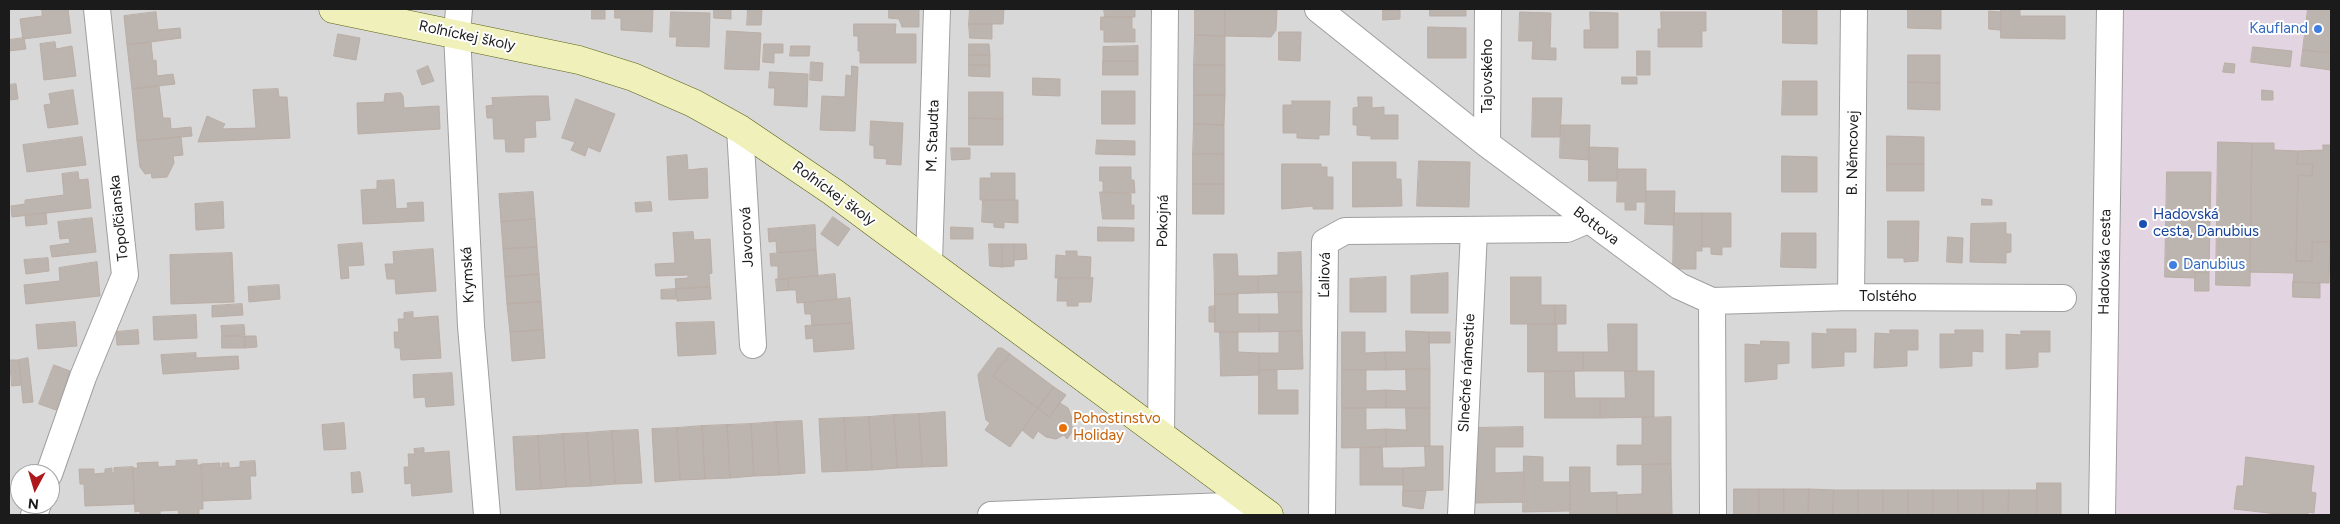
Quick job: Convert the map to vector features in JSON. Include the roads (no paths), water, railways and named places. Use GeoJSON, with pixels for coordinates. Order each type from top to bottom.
{"type":"FeatureCollection","features":[{"type":"Feature","properties":{"kind":"main road","name":"Roľníckej školy"},"geometry":{"type":"LineString","coordinates":[[334,9],[458,21],[633,76],[694,103],[740,129],[825,187],[929,262],[1261,510]]}},
{"type":"Feature","properties":{"kind":"street","name":"Topoľčianska"},"geometry":{"type":"LineString","coordinates":[[53,464],[83,377],[124,275],[97,9]]}},
{"type":"Feature","properties":{"kind":"street","name":"M. Staudta"},"geometry":{"type":"LineString","coordinates":[[929,262],[937,9]]}},
{"type":"Feature","properties":{"kind":"street","name":"Pokojná"},"geometry":{"type":"LineString","coordinates":[[1161,434],[1165,9]]}},
{"type":"Feature","properties":{"kind":"street","name":"Bottova"},"geometry":{"type":"LineString","coordinates":[[1318,9],[1487,144],[1588,220],[1679,286],[1712,301]]}},
{"type":"Feature","properties":{"kind":"street","name":"Tajovského"},"geometry":{"type":"LineString","coordinates":[[1487,144],[1488,9]]}},
{"type":"Feature","properties":{"kind":"street","name":"B. Němcovej"},"geometry":{"type":"LineString","coordinates":[[1851,297],[1854,9]]}},
{"type":"Feature","properties":{"kind":"street","name":"Hadovská cesta"},"geometry":{"type":"LineString","coordinates":[[2102,515],[2110,9]]}},
{"type":"Feature","properties":{"kind":"street","name":"Krymská"},"geometry":{"type":"LineString","coordinates":[[458,21],[471,326],[486,515]]}},
{"type":"Feature","properties":{"kind":"street","name":"Javorová"},"geometry":{"type":"LineString","coordinates":[[740,129],[753,345]]}},
{"type":"Feature","properties":{"kind":"street","name":"Ľaliová"},"geometry":{"type":"LineString","coordinates":[[1322,515],[1325,242],[1345,231],[1567,229],[1588,220]]}},
{"type":"Feature","properties":{"kind":"street","name":"Slnečné námestie"},"geometry":{"type":"LineString","coordinates":[[1460,515],[1474,230]]}},
{"type":"Feature","properties":{"kind":"street","name":"Tolstého"},"geometry":{"type":"LineString","coordinates":[[1712,301],[1851,297],[2063,298]]}},
{"type":"Feature","properties":{"kind":"street"},"geometry":{"type":"LineString","coordinates":[[1712,301],[1714,515]]}},
{"type":"Feature","properties":{"kind":"street"},"geometry":{"type":"LineString","coordinates":[[991,515],[1261,510]]}},
{"type":"Feature","properties":{"kind":"place","name":"Kaufland"},"geometry":{"type":"Point","coordinates":[2318,29]}},
{"type":"Feature","properties":{"kind":"place","name":"Hadovská cesta, Danubius"},"geometry":{"type":"Point","coordinates":[2143,224]}},
{"type":"Feature","properties":{"kind":"place","name":"Danubius"},"geometry":{"type":"Point","coordinates":[2173,265]}},
{"type":"Feature","properties":{"kind":"place","name":"Pohostinstvo Holiday"},"geometry":{"type":"Point","coordinates":[1063,428]}}]}
